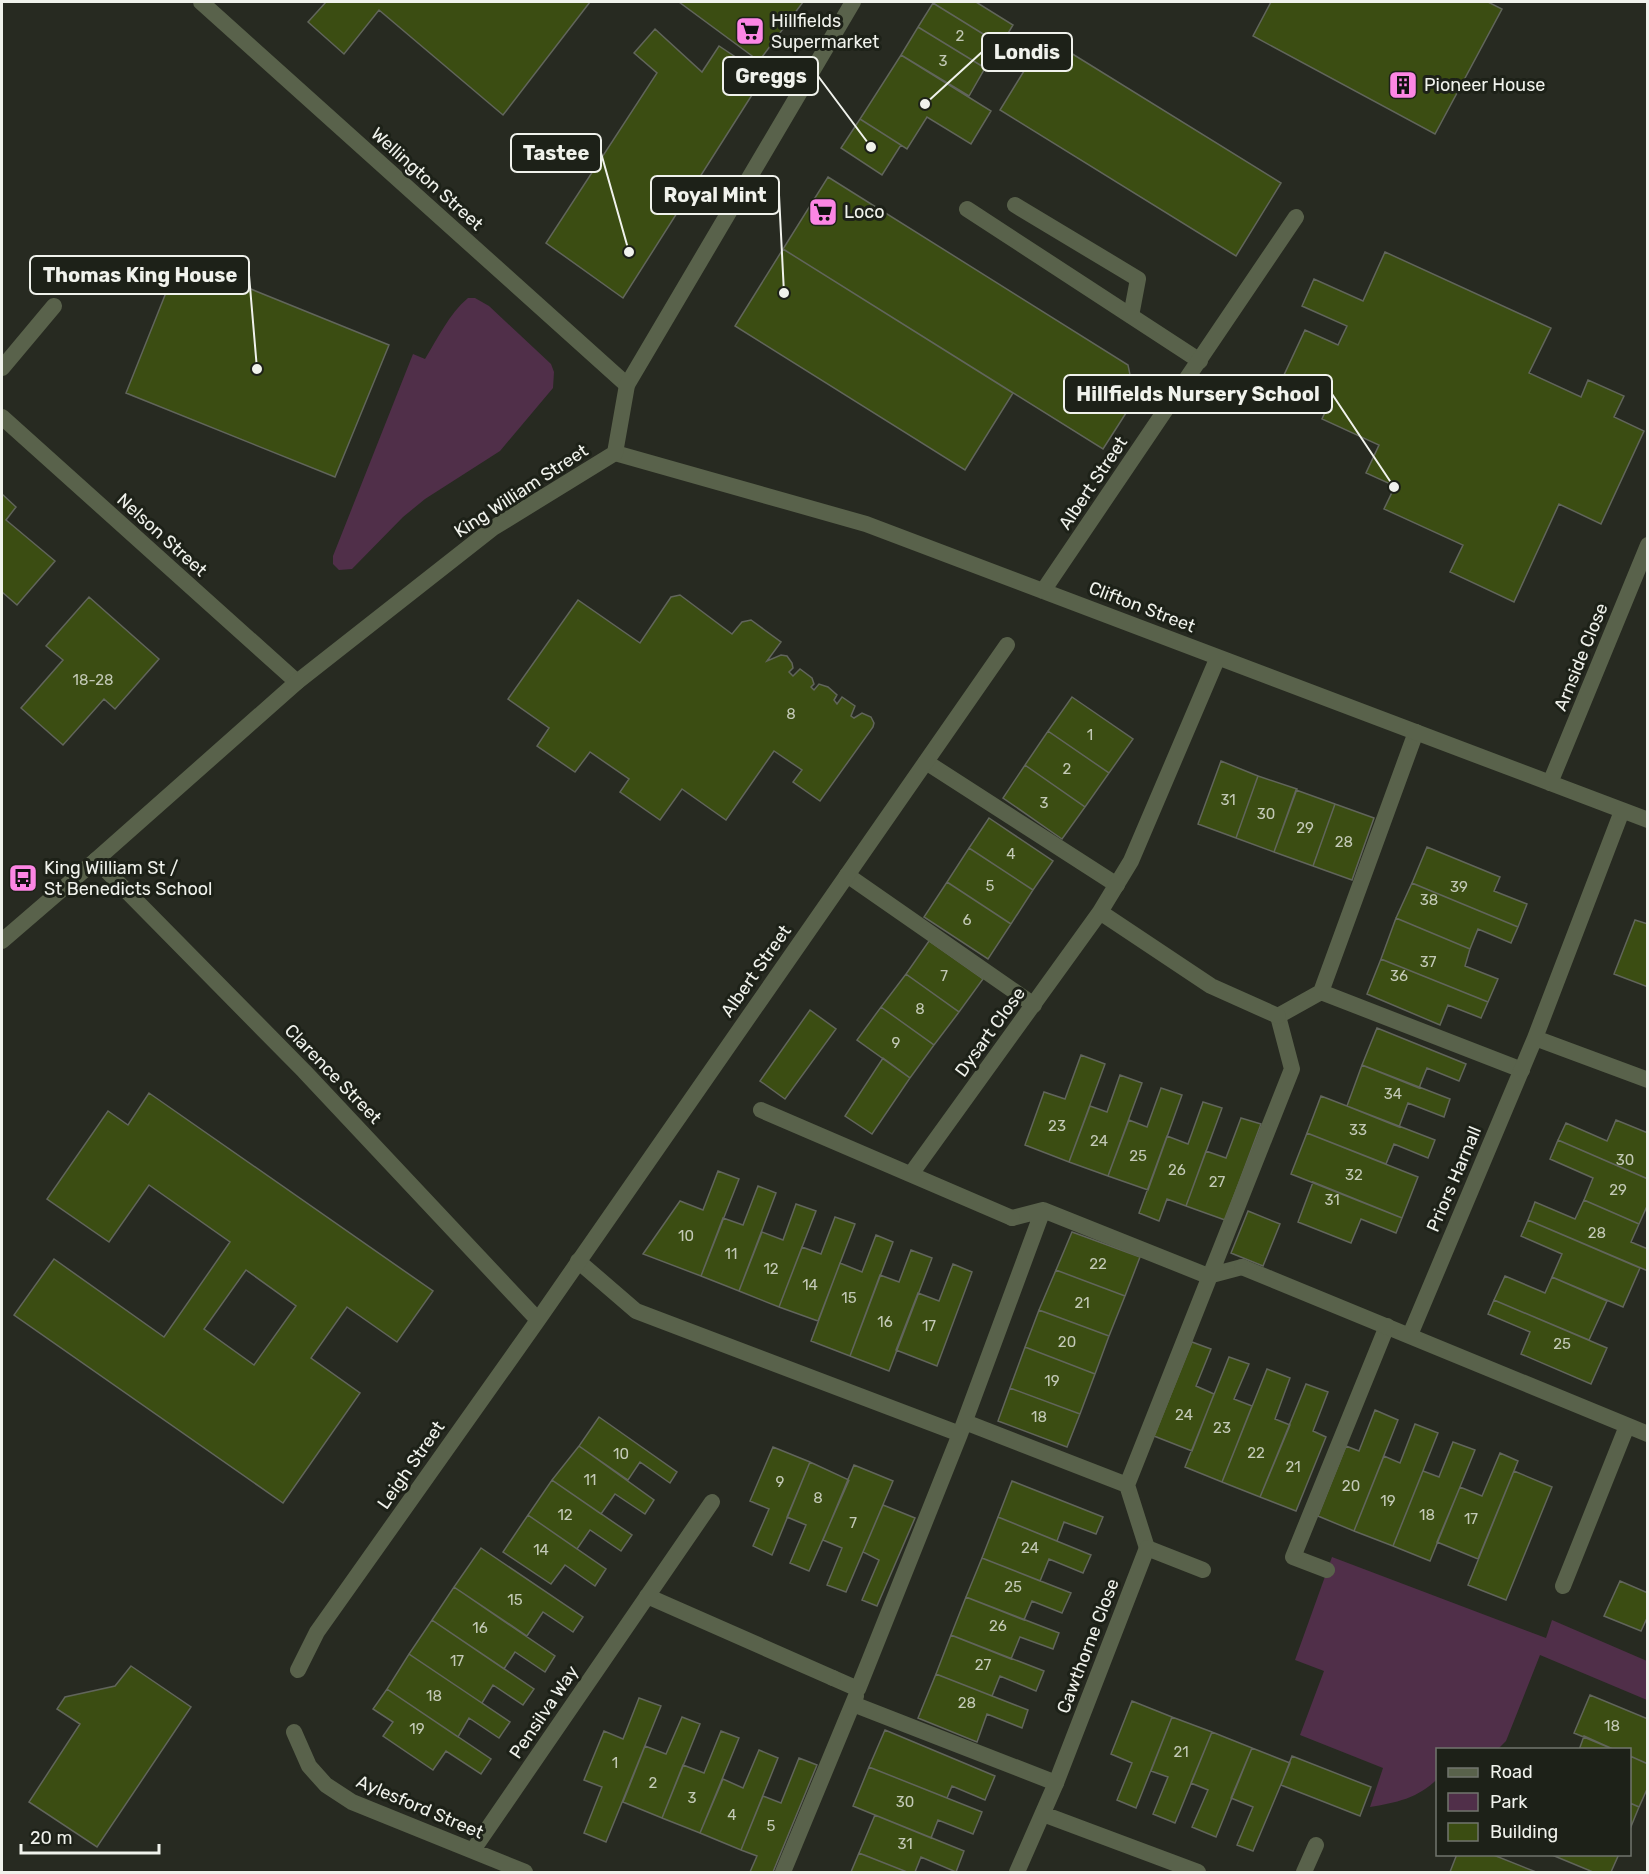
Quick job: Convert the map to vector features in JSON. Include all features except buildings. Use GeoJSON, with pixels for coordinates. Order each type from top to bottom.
{"type":"FeatureCollection","features":[{"type":"Feature","properties":{"kind":"street","name":"Wellington Street"},"geometry":{"type":"LineString","coordinates":[[201,2],[627,385]]}},
{"type":"Feature","properties":{"kind":"street","name":"King William Street"},"geometry":{"type":"LineString","coordinates":[[2,941],[297,682],[493,528],[615,453],[627,385],[853,2]]}},
{"type":"Feature","properties":{"kind":"street"},"geometry":{"type":"LineString","coordinates":[[1015,205],[1138,279],[1131,316]]}},
{"type":"Feature","properties":{"kind":"street"},"geometry":{"type":"LineString","coordinates":[[967,209],[1200,361]]}},
{"type":"Feature","properties":{"kind":"street","name":"Albert Street"},"geometry":{"type":"LineString","coordinates":[[1043,591],[1296,217]]}},
{"type":"Feature","properties":{"kind":"street"},"geometry":{"type":"LineString","coordinates":[[2,368],[54,306]]}},
{"type":"Feature","properties":{"kind":"street","name":"Nelson Street"},"geometry":{"type":"LineString","coordinates":[[2,417],[297,682]]}},
{"type":"Feature","properties":{"kind":"street","name":"Clifton Street"},"geometry":{"type":"LineString","coordinates":[[615,453],[866,524],[1647,820]]}},
{"type":"Feature","properties":{"kind":"street","name":"Arnside Close"},"geometry":{"type":"LineString","coordinates":[[1550,783],[1647,545]]}},
{"type":"Feature","properties":{"kind":"street","name":"Albert Street"},"geometry":{"type":"LineString","coordinates":[[538,1320],[1007,645]]}},
{"type":"Feature","properties":{"kind":"street","name":"Dysart Close"},"geometry":{"type":"LineString","coordinates":[[911,1174],[1034,1005],[1117,885],[1131,861],[1218,657]]}},
{"type":"Feature","properties":{"kind":"street"},"geometry":{"type":"LineString","coordinates":[[1278,1016],[1321,992],[1416,732]]}},
{"type":"Feature","properties":{"kind":"street"},"geometry":{"type":"LineString","coordinates":[[926,762],[1117,885]]}},
{"type":"Feature","properties":{"kind":"street","name":"Priors Harnall"},"geometry":{"type":"LineString","coordinates":[[1410,1335],[1535,1038],[1622,811]]}},
{"type":"Feature","properties":{"kind":"street","name":"Clarence Street"},"geometry":{"type":"LineString","coordinates":[[96,860],[304,1071],[538,1320]]}},
{"type":"Feature","properties":{"kind":"street"},"geometry":{"type":"LineString","coordinates":[[847,875],[1034,1005]]}},
{"type":"Feature","properties":{"kind":"street"},"geometry":{"type":"LineString","coordinates":[[1100,912],[1211,986],[1278,1016]]}},
{"type":"Feature","properties":{"kind":"street"},"geometry":{"type":"LineString","coordinates":[[1321,992],[1521,1070]]}},
{"type":"Feature","properties":{"kind":"street"},"geometry":{"type":"LineString","coordinates":[[1203,1570],[1147,1548],[1127,1485],[1292,1069],[1278,1016]]}},
{"type":"Feature","properties":{"kind":"street"},"geometry":{"type":"LineString","coordinates":[[1535,1038],[1647,1080]]}},
{"type":"Feature","properties":{"kind":"street"},"geometry":{"type":"LineString","coordinates":[[761,1110],[1012,1218],[1043,1210],[1208,1276],[1242,1267],[1647,1434]]}},
{"type":"Feature","properties":{"kind":"street"},"geometry":{"type":"LineString","coordinates":[[783,1872],[962,1428],[1043,1210]]}},
{"type":"Feature","properties":{"kind":"street"},"geometry":{"type":"LineString","coordinates":[[578,1261],[636,1311],[1127,1485]]}},
{"type":"Feature","properties":{"kind":"street","name":"Leigh Street"},"geometry":{"type":"LineString","coordinates":[[298,1670],[317,1632],[538,1320]]}},
{"type":"Feature","properties":{"kind":"street"},"geometry":{"type":"LineString","coordinates":[[1327,1570],[1293,1557],[1387,1326]]}},
{"type":"Feature","properties":{"kind":"street"},"geometry":{"type":"LineString","coordinates":[[1563,1586],[1627,1426]]}},
{"type":"Feature","properties":{"kind":"street","name":"Pensilva Way"},"geometry":{"type":"LineString","coordinates":[[473,1850],[712,1502]]}},
{"type":"Feature","properties":{"kind":"street","name":"Cawthorne Close"},"geometry":{"type":"LineString","coordinates":[[1017,1872],[1056,1783],[1147,1548]]}},
{"type":"Feature","properties":{"kind":"street"},"geometry":{"type":"LineString","coordinates":[[647,1596],[832,1678],[855,1697],[1056,1783]]}},
{"type":"Feature","properties":{"kind":"street","name":"Aylesford Street"},"geometry":{"type":"LineString","coordinates":[[294,1731],[309,1766],[327,1785],[352,1802],[525,1872]]}},
{"type":"Feature","properties":{"kind":"street"},"geometry":{"type":"LineString","coordinates":[[1043,1814],[1198,1872]]}},
{"type":"Feature","properties":{"kind":"street"},"geometry":{"type":"LineString","coordinates":[[1304,1872],[1316,1845]]}},
{"type":"Feature","properties":{"kind":"green space"},"geometry":{"type":"Polygon","coordinates":[[[468,298],[475,298],[489,306],[551,364],[554,372],[553,388],[500,451],[425,499],[403,517],[352,569],[339,570],[333,564],[333,556],[413,354],[425,359],[449,319],[468,298]]]}},
{"type":"Feature","properties":{"kind":"green space"},"geometry":{"type":"Polygon","coordinates":[[[1332,1557],[1546,1638],[1552,1620],[1647,1661],[1647,1700],[1540,1655],[1506,1741],[1499,1748],[1436,1748],[1436,1780],[1422,1791],[1406,1799],[1370,1807],[1383,1768],[1300,1735],[1324,1671],[1295,1660],[1332,1557]]]}},
{"type":"Feature","properties":{"kind":"place","name":"Hillfields Supermarket"},"geometry":{"type":"Point","coordinates":[750,31]}},
{"type":"Feature","properties":{"kind":"place","name":"Pioneer House"},"geometry":{"type":"Point","coordinates":[1403,85]}},
{"type":"Feature","properties":{"kind":"place","name":"Londis"},"geometry":{"type":"Point","coordinates":[925,104]}},
{"type":"Feature","properties":{"kind":"place","name":"Greggs"},"geometry":{"type":"Point","coordinates":[871,147]}},
{"type":"Feature","properties":{"kind":"place","name":"Loco"},"geometry":{"type":"Point","coordinates":[823,212]}},
{"type":"Feature","properties":{"kind":"place","name":"Tastee"},"geometry":{"type":"Point","coordinates":[629,252]}},
{"type":"Feature","properties":{"kind":"place","name":"Royal Mint"},"geometry":{"type":"Point","coordinates":[784,293]}},
{"type":"Feature","properties":{"kind":"place","name":"Thomas King House"},"geometry":{"type":"Point","coordinates":[257,369]}},
{"type":"Feature","properties":{"kind":"place","name":"Hillfields Nursery School"},"geometry":{"type":"Point","coordinates":[1394,487]}},
{"type":"Feature","properties":{"kind":"place","name":"King William St / St Benedicts School"},"geometry":{"type":"Point","coordinates":[23,878]}}]}
